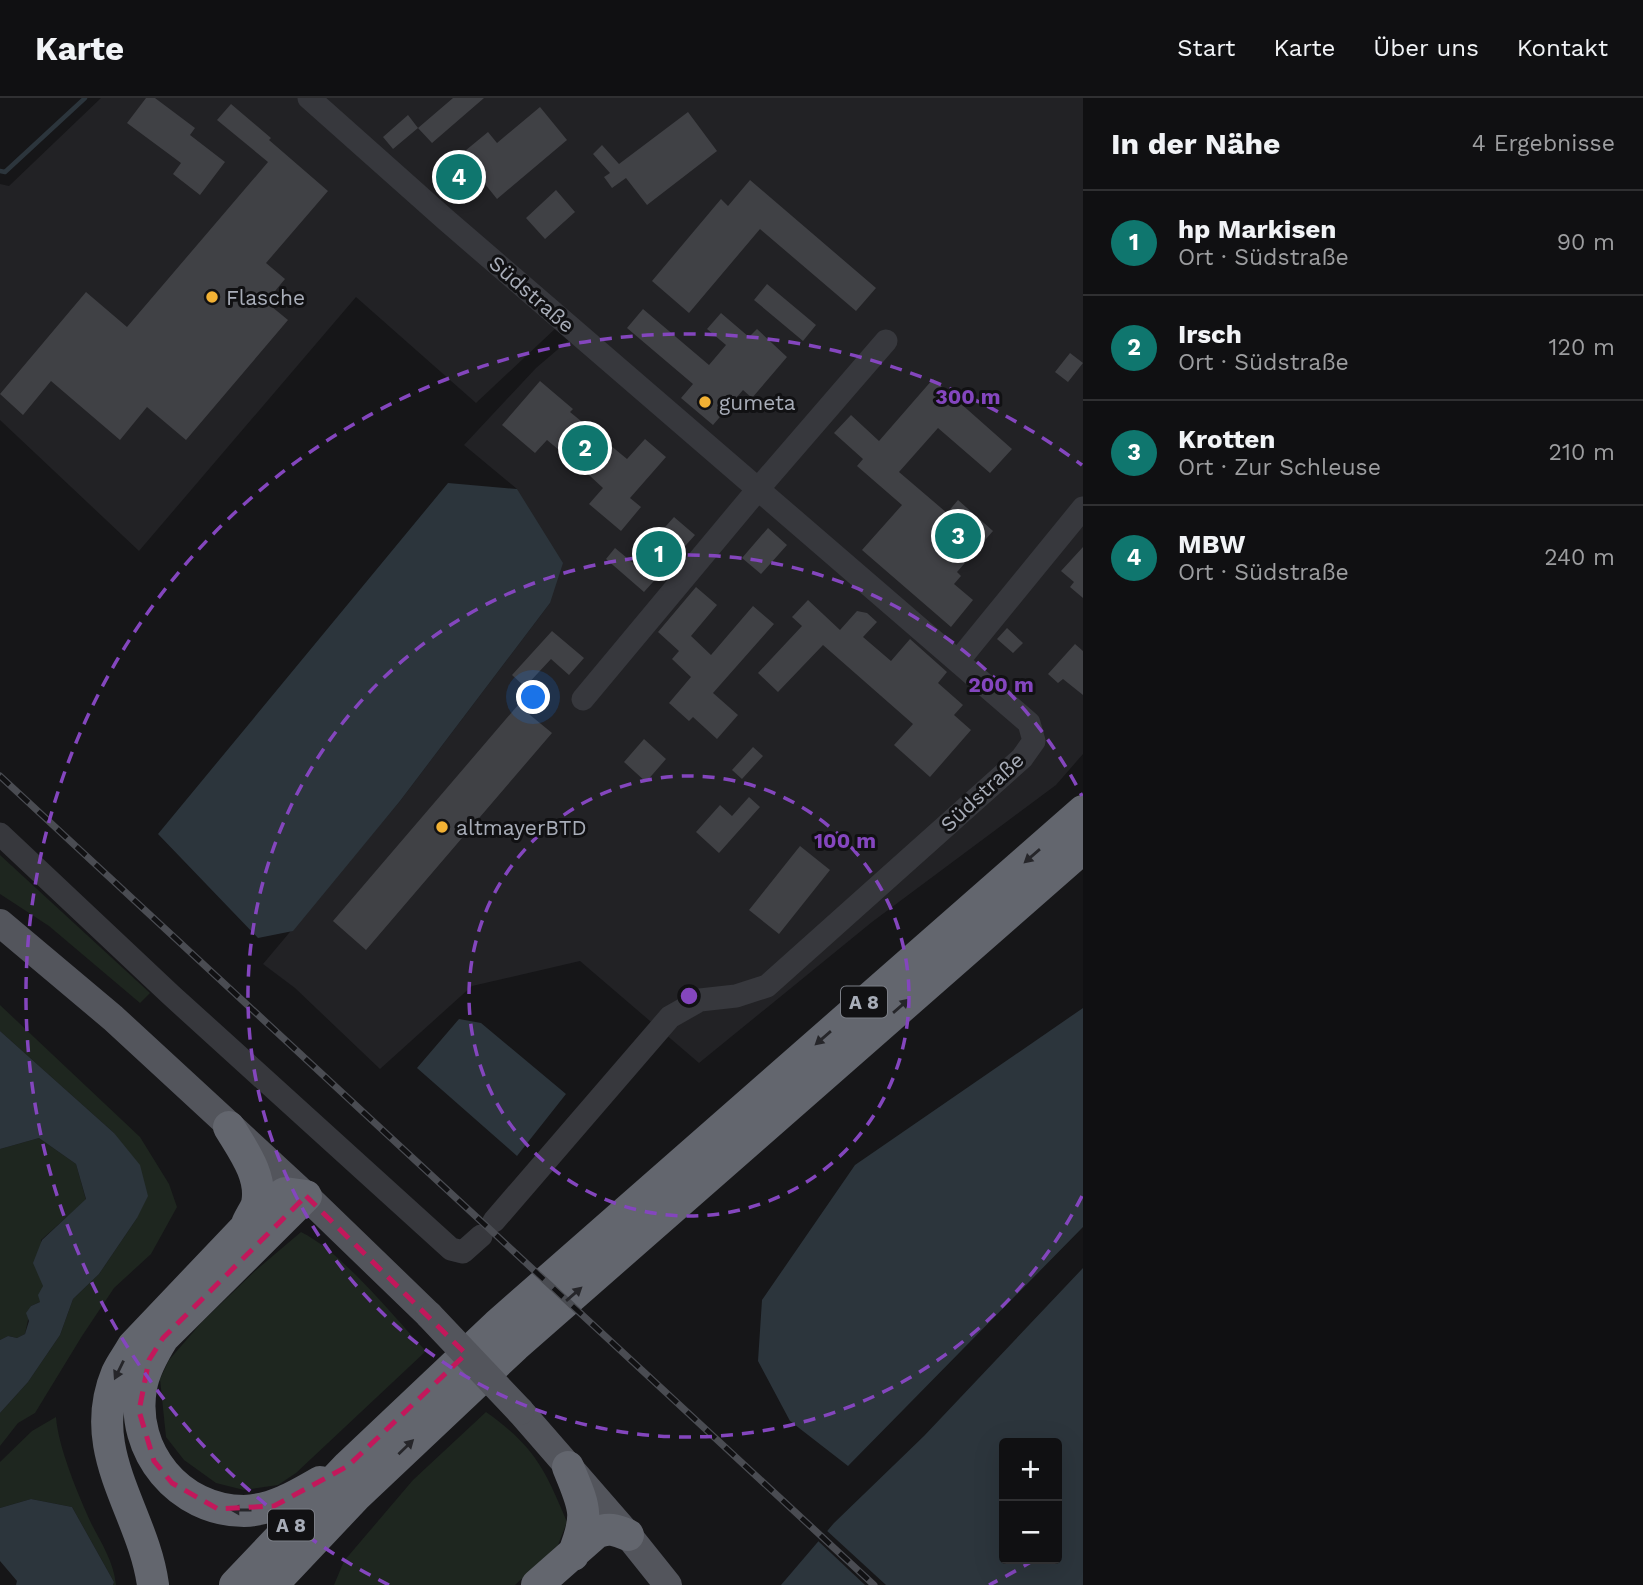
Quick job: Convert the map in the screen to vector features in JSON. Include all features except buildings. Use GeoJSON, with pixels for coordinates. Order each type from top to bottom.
{"type":"FeatureCollection","features":[{"type":"Feature","properties":{"kind":"highway","name":"A 8"},"geometry":{"type":"LineString","coordinates":[[272,1585],[353,1480],[506,1317],[1083,811]]}},
{"type":"Feature","properties":{"kind":"highway","name":"A 8"},"geometry":{"type":"LineString","coordinates":[[235,1585],[353,1480],[515,1346],[1083,848]]}},
{"type":"Feature","properties":{"kind":"highway"},"geometry":{"type":"LineString","coordinates":[[229,1127],[245,1153],[256,1183],[257,1204],[245,1228]]}},
{"type":"Feature","properties":{"kind":"highway"},"geometry":{"type":"LineString","coordinates":[[153,1585],[141,1541],[111,1457],[107,1424],[109,1396],[117,1371],[133,1346],[268,1204],[285,1193],[306,1196],[163,1338],[149,1360],[141,1386],[139,1411],[143,1437],[154,1461],[172,1483],[194,1499],[218,1509],[246,1511],[274,1506],[353,1480]]}},
{"type":"Feature","properties":{"kind":"highway"},"geometry":{"type":"LineString","coordinates":[[568,1467],[585,1514],[582,1534],[568,1570]]}},
{"type":"Feature","properties":{"kind":"highway"},"geometry":{"type":"LineString","coordinates":[[302,1585],[353,1480]]}},
{"type":"Feature","properties":{"kind":"highway"},"geometry":{"type":"LineString","coordinates":[[537,1585],[568,1570],[596,1533],[615,1529],[628,1535]]}},
{"type":"Feature","properties":{"kind":"main road"},"geometry":{"type":"LineString","coordinates":[[0,923],[113,1018],[306,1196],[429,1315],[520,1410],[668,1585]]}},
{"type":"Feature","properties":{"kind":"street","name":"Südstraße"},"geometry":{"type":"LineString","coordinates":[[0,834],[171,995],[451,1250],[463,1252],[471,1248],[488,1229],[670,1017],[700,1000],[736,996],[767,986],[1022,758],[1034,741],[1029,723],[958,660],[444,219],[309,98]]}},
{"type":"Feature","properties":{"kind":"street"},"geometry":{"type":"LineString","coordinates":[[583,699],[886,341]]}},
{"type":"Feature","properties":{"kind":"street"},"geometry":{"type":"LineString","coordinates":[[958,660],[1083,508]]}},
{"type":"Feature","properties":{"kind":"highlighted area"},"geometry":{"type":"Polygon","coordinates":[[[306,1196],[466,1354],[348,1466],[274,1506],[218,1509],[172,1483],[154,1461],[139,1411],[149,1360],[163,1338],[306,1196]]]}},
{"type":"Feature","properties":{"kind":"shaded area"},"geometry":{"type":"Polygon","coordinates":[[[101,98],[1083,98],[1083,754],[1056,785],[872,922],[699,1063],[580,961],[472,986],[380,1069],[295,988],[263,964],[400,801],[550,603],[517,489],[464,445],[536,368],[570,339],[557,327],[476,403],[356,297],[139,551],[0,420],[0,184],[9,186],[101,98]]]}},
{"type":"Feature","properties":{"kind":"shaded area"},"geometry":{"type":"Polygon","coordinates":[[[448,483],[517,489],[563,563],[550,603],[400,801],[293,931],[258,938],[158,834],[448,483]]]}},
{"type":"Feature","properties":{"kind":"shaded area"},"geometry":{"type":"Polygon","coordinates":[[[0,855],[150,993],[140,1003],[49,926],[0,894],[0,855]]]}},
{"type":"Feature","properties":{"kind":"shaded area"},"geometry":{"type":"Polygon","coordinates":[[[0,1005],[140,1137],[169,1184],[177,1207],[151,1254],[114,1288],[35,1413],[18,1423],[0,1446],[0,1413],[28,1382],[60,1335],[73,1299],[99,1274],[137,1218],[114,1133],[0,1031],[0,1005]]]}},
{"type":"Feature","properties":{"kind":"shaded area"},"geometry":{"type":"Polygon","coordinates":[[[1083,1008],[1083,1227],[848,1466],[790,1421],[758,1361],[762,1300],[855,1165],[1083,1008]]]}},
{"type":"Feature","properties":{"kind":"shaded area"},"geometry":{"type":"Polygon","coordinates":[[[459,1019],[481,1023],[566,1094],[517,1156],[417,1068],[459,1019]]]}},
{"type":"Feature","properties":{"kind":"shaded area"},"geometry":{"type":"Polygon","coordinates":[[[0,1031],[114,1133],[140,1165],[148,1196],[137,1218],[99,1274],[73,1299],[60,1335],[28,1382],[0,1413],[0,1340],[25,1334],[29,1321],[26,1313],[31,1306],[40,1302],[38,1295],[43,1286],[33,1263],[42,1240],[86,1199],[76,1164],[39,1138],[0,1149],[0,1031]]]}},
{"type":"Feature","properties":{"kind":"shaded area"},"geometry":{"type":"Polygon","coordinates":[[[39,1138],[76,1164],[86,1200],[41,1240],[43,1286],[40,1302],[31,1306],[25,1334],[0,1340],[0,1149],[39,1138]]]}},
{"type":"Feature","properties":{"kind":"shaded area"},"geometry":{"type":"Polygon","coordinates":[[[301,1232],[317,1241],[350,1269],[426,1351],[296,1473],[278,1485],[244,1490],[216,1483],[184,1460],[166,1437],[160,1379],[169,1360],[202,1322],[301,1232]]]}},
{"type":"Feature","properties":{"kind":"shaded area"},"geometry":{"type":"Polygon","coordinates":[[[1083,1268],[1083,1585],[781,1585],[834,1523],[924,1436],[1083,1268]]]}},
{"type":"Feature","properties":{"kind":"shaded area"},"geometry":{"type":"Polygon","coordinates":[[[486,1412],[527,1448],[552,1487],[567,1522],[558,1545],[515,1585],[334,1585],[344,1561],[413,1480],[486,1412]]]}},
{"type":"Feature","properties":{"kind":"shaded area"},"geometry":{"type":"Polygon","coordinates":[[[56,1417],[70,1472],[110,1561],[116,1585],[113,1585],[114,1582],[72,1507],[31,1499],[0,1508],[0,1462],[32,1431],[56,1417]]]}},
{"type":"Feature","properties":{"kind":"shaded area"},"geometry":{"type":"Polygon","coordinates":[[[31,1499],[72,1507],[114,1582],[113,1585],[16,1585],[17,1581],[0,1561],[0,1508],[31,1499]]]}},
{"type":"Feature","properties":{"kind":"pier"},"geometry":{"type":"Polygon","coordinates":[[[825,1529],[886,1585],[865,1585],[816,1539],[825,1529]]]}},
{"type":"Feature","properties":{"kind":"waterway"},"geometry":{"type":"LineString","coordinates":[[0,171],[5,172],[85,98]]}},
{"type":"Feature","properties":{"kind":"railway"},"geometry":{"type":"LineString","coordinates":[[0,776],[874,1585]]}},
{"type":"Feature","properties":{"kind":"place","name":"MBW"},"geometry":{"type":"Point","coordinates":[459,177]}},
{"type":"Feature","properties":{"kind":"place","name":"Flasche"},"geometry":{"type":"Point","coordinates":[212,297]}},
{"type":"Feature","properties":{"kind":"place","name":"gumeta"},"geometry":{"type":"Point","coordinates":[705,402]}},
{"type":"Feature","properties":{"kind":"place","name":"Irsch"},"geometry":{"type":"Point","coordinates":[585,448]}},
{"type":"Feature","properties":{"kind":"place","name":"Krotten"},"geometry":{"type":"Point","coordinates":[958,536]}},
{"type":"Feature","properties":{"kind":"place","name":"hp Markisen"},"geometry":{"type":"Point","coordinates":[659,554]}},
{"type":"Feature","properties":{"kind":"place","name":"altmayerBTD"},"geometry":{"type":"Point","coordinates":[442,827]}}]}
